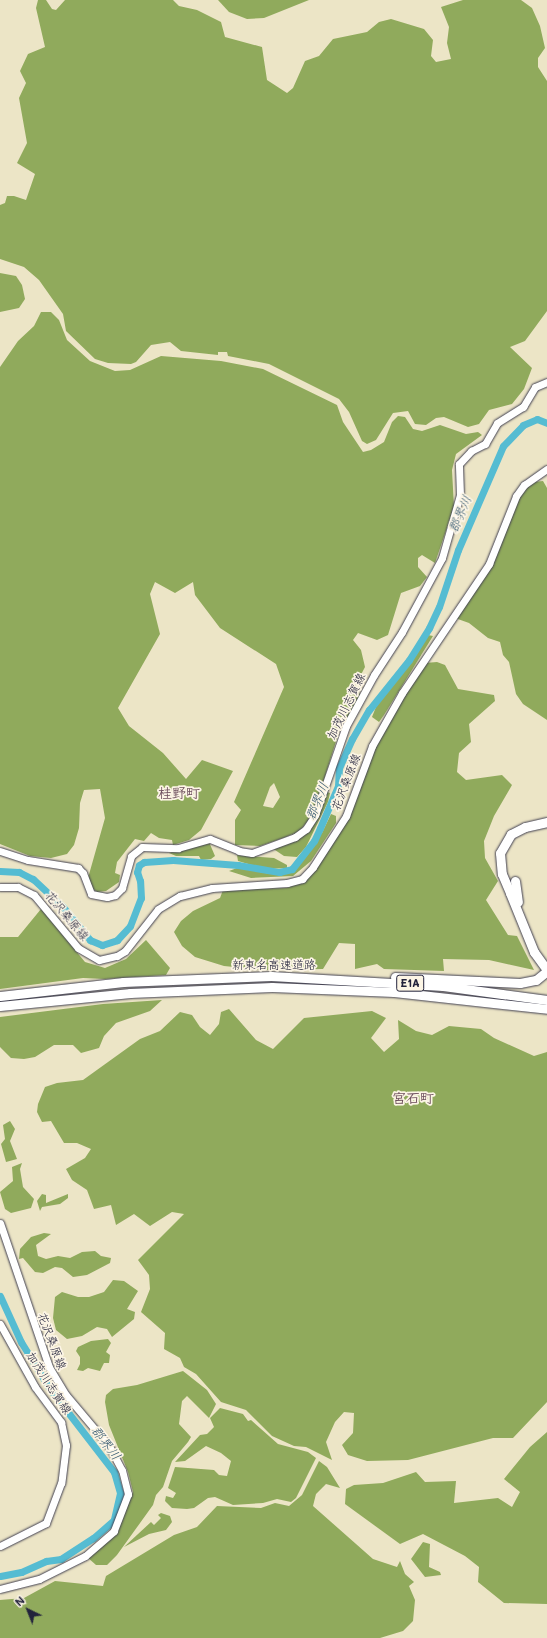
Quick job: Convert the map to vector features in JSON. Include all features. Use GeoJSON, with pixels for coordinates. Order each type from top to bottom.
{"type":"FeatureCollection","features":[{"type":"Feature","properties":{"kind":"highway"},"geometry":{"type":"LineString","coordinates":[[547,822],[525,827],[511,834],[502,848],[500,859],[502,874],[531,945],[547,968]]}},
{"type":"Feature","properties":{"kind":"highway"},"geometry":{"type":"LineString","coordinates":[[515,881],[518,901],[547,968]]}},
{"type":"Feature","properties":{"kind":"highway"},"geometry":{"type":"LineString","coordinates":[[318,977],[429,977],[520,983],[536,980],[547,968]]}},
{"type":"Feature","properties":{"kind":"highway","name":"新東名高速道路"},"geometry":{"type":"LineString","coordinates":[[0,996],[123,982],[271,976],[318,977],[444,986],[546,1007]]}},
{"type":"Feature","properties":{"kind":"highway","name":"新東名高速道路"},"geometry":{"type":"LineString","coordinates":[[0,1006],[130,993],[272,987],[394,992],[546,1007]]}},
{"type":"Feature","properties":{"kind":"main road","name":"加茂川志賀線"},"geometry":{"type":"LineString","coordinates":[[0,851],[28,860],[78,868],[83,873],[91,894],[106,897],[115,895],[122,888],[131,856],[142,847],[178,848],[210,839],[246,853],[272,846],[302,833],[315,815],[346,726],[374,675],[402,632],[442,558],[460,495],[459,464],[471,451],[485,444],[497,423],[523,407],[535,387],[547,382]]}},
{"type":"Feature","properties":{"kind":"main road","name":"花沢桑原線"},"geometry":{"type":"LineString","coordinates":[[0,887],[18,887],[34,895],[78,948],[99,960],[117,956],[125,951],[158,909],[180,896],[212,888],[287,883],[302,879],[313,867],[346,816],[372,746],[402,693],[489,564],[516,496],[524,486],[547,469]]}},
{"type":"Feature","properties":{"kind":"main road","name":"花沢桑原線"},"geometry":{"type":"LineString","coordinates":[[0,1223],[49,1367],[66,1395],[109,1446],[122,1470],[128,1494],[114,1531],[84,1556],[39,1579],[0,1589]]}},
{"type":"Feature","properties":{"kind":"main road","name":"加茂川志賀線"},"geometry":{"type":"LineString","coordinates":[[0,1324],[36,1387],[61,1422],[66,1446],[61,1483],[46,1523],[0,1546]]}},
{"type":"Feature","properties":{"kind":"green space"},"geometry":{"type":"Polygon","coordinates":[[[38,0],[46,0],[52,9],[56,10],[65,0],[173,0],[179,6],[197,10],[221,22],[225,37],[262,47],[267,80],[287,93],[293,88],[305,61],[319,56],[333,39],[367,32],[379,22],[391,19],[424,29],[433,40],[431,56],[436,62],[451,59],[447,43],[449,27],[441,7],[463,0],[521,0],[532,8],[540,26],[545,48],[538,58],[538,67],[547,81],[547,311],[525,341],[510,347],[532,368],[524,389],[512,404],[489,410],[479,424],[468,427],[444,417],[436,418],[426,425],[415,424],[408,411],[393,413],[376,440],[367,444],[362,441],[349,412],[339,399],[269,364],[228,356],[227,352],[218,352],[218,355],[181,351],[170,342],[151,345],[136,362],[131,364],[108,363],[95,359],[66,331],[63,314],[39,280],[24,267],[0,259],[0,205],[5,203],[7,196],[14,196],[26,200],[35,174],[17,163],[27,143],[19,98],[26,83],[20,71],[28,54],[45,47],[36,8],[38,0]]]}},
{"type":"Feature","properties":{"kind":"green space"},"geometry":{"type":"Polygon","coordinates":[[[218,0],[309,0],[264,18],[247,19],[229,12],[218,0]]]}},
{"type":"Feature","properties":{"kind":"green space"},"geometry":{"type":"Polygon","coordinates":[[[0,273],[16,276],[22,285],[25,299],[19,308],[0,312],[0,273]]]}},
{"type":"Feature","properties":{"kind":"green space"},"geometry":{"type":"Polygon","coordinates":[[[41,312],[51,312],[59,320],[67,340],[90,361],[115,371],[130,370],[161,356],[221,361],[263,369],[337,405],[343,422],[363,452],[371,450],[384,442],[392,422],[398,416],[405,417],[413,429],[422,431],[440,425],[466,434],[478,432],[482,435],[456,454],[452,470],[454,507],[435,563],[422,555],[418,558],[418,567],[427,577],[420,586],[401,593],[388,635],[377,640],[358,633],[353,640],[361,650],[365,667],[354,688],[361,695],[348,717],[335,730],[338,735],[316,805],[308,821],[299,831],[260,846],[235,845],[235,820],[241,810],[234,802],[284,687],[276,664],[220,628],[195,595],[193,582],[175,593],[155,582],[150,594],[160,634],[118,708],[129,726],[163,753],[186,779],[202,760],[233,771],[201,830],[189,840],[173,845],[172,840],[159,838],[151,833],[144,841],[135,839],[117,862],[115,873],[120,875],[119,882],[106,891],[97,892],[92,888],[88,878],[105,818],[100,789],[84,790],[80,803],[79,828],[74,845],[67,854],[51,858],[30,856],[0,844],[0,367],[18,341],[34,326],[41,312]],[[274,783],[270,787],[263,806],[273,808],[280,797],[274,783]]]}},
{"type":"Feature","properties":{"kind":"green space"},"geometry":{"type":"Polygon","coordinates":[[[543,481],[547,488],[547,720],[523,704],[516,694],[509,662],[503,655],[500,642],[488,638],[469,623],[455,618],[492,566],[522,491],[534,482],[543,481]]]}},
{"type":"Feature","properties":{"kind":"green space"},"geometry":{"type":"Polygon","coordinates":[[[428,635],[433,636],[379,722],[372,717],[376,707],[428,635]]]}},
{"type":"Feature","properties":{"kind":"green space"},"geometry":{"type":"Polygon","coordinates":[[[437,662],[445,665],[458,689],[494,695],[495,701],[469,724],[471,742],[459,753],[457,772],[466,780],[502,775],[512,785],[494,816],[484,841],[485,858],[498,881],[486,900],[508,935],[517,936],[534,970],[489,960],[443,959],[444,971],[384,969],[377,964],[355,969],[355,944],[339,943],[323,969],[263,970],[224,966],[195,957],[182,946],[174,932],[181,921],[193,911],[220,898],[223,890],[287,888],[302,881],[349,816],[374,747],[412,681],[425,663],[437,662]]]}},
{"type":"Feature","properties":{"kind":"green space"},"geometry":{"type":"Polygon","coordinates":[[[327,792],[330,793],[328,802],[306,847],[297,857],[284,856],[272,848],[317,818],[327,792]]]}},
{"type":"Feature","properties":{"kind":"green space"},"geometry":{"type":"Polygon","coordinates":[[[331,814],[336,816],[336,823],[311,861],[293,876],[251,878],[229,871],[237,868],[271,874],[291,872],[322,833],[331,814]]]}},
{"type":"Feature","properties":{"kind":"green space"},"geometry":{"type":"Polygon","coordinates":[[[209,842],[215,856],[211,859],[201,860],[199,856],[176,856],[169,853],[209,842]]]}},
{"type":"Feature","properties":{"kind":"green space"},"geometry":{"type":"Polygon","coordinates":[[[237,855],[274,858],[287,865],[287,868],[266,869],[238,861],[237,855]]]}},
{"type":"Feature","properties":{"kind":"green space"},"geometry":{"type":"Polygon","coordinates":[[[41,909],[85,962],[105,968],[126,959],[146,940],[170,968],[166,975],[105,979],[83,978],[0,989],[0,937],[18,937],[41,909]]]}},
{"type":"Feature","properties":{"kind":"green space"},"geometry":{"type":"Polygon","coordinates":[[[162,1000],[150,1011],[116,1023],[104,1036],[99,1048],[81,1053],[73,1045],[54,1045],[35,1057],[24,1059],[11,1058],[0,1047],[0,1017],[103,1004],[162,1000]]]}},
{"type":"Feature","properties":{"kind":"green space"},"geometry":{"type":"Polygon","coordinates":[[[229,1009],[256,1040],[273,1049],[304,1018],[372,1011],[386,1018],[371,1038],[384,1052],[399,1039],[398,1020],[416,1031],[432,1035],[449,1026],[481,1029],[494,1038],[534,1056],[547,1052],[547,1402],[513,1438],[493,1438],[408,1460],[367,1461],[348,1455],[342,1445],[353,1433],[354,1413],[344,1412],[335,1422],[326,1442],[332,1460],[306,1447],[294,1446],[272,1436],[246,1410],[221,1402],[196,1374],[184,1367],[180,1358],[164,1349],[165,1333],[141,1312],[150,1289],[149,1275],[138,1260],[184,1214],[172,1212],[150,1226],[134,1214],[116,1225],[111,1205],[94,1209],[87,1190],[72,1180],[66,1169],[85,1158],[91,1149],[77,1143],[64,1143],[51,1121],[42,1122],[37,1112],[38,1104],[45,1087],[57,1083],[83,1080],[140,1039],[160,1031],[180,1012],[192,1015],[200,1027],[210,1035],[219,1024],[221,1012],[229,1009]]]}},
{"type":"Feature","properties":{"kind":"green space"},"geometry":{"type":"Polygon","coordinates":[[[10,1121],[15,1129],[10,1141],[17,1159],[6,1162],[1,1144],[5,1139],[3,1125],[10,1121]]]}},
{"type":"Feature","properties":{"kind":"green space"},"geometry":{"type":"Polygon","coordinates":[[[22,1163],[20,1169],[23,1187],[34,1199],[31,1208],[11,1213],[5,1209],[0,1192],[13,1181],[12,1167],[22,1163]]]}},
{"type":"Feature","properties":{"kind":"green space"},"geometry":{"type":"Polygon","coordinates":[[[42,1194],[46,1195],[46,1203],[68,1194],[68,1198],[60,1204],[42,1207],[40,1211],[37,1201],[42,1194]]]}},
{"type":"Feature","properties":{"kind":"green space"},"geometry":{"type":"Polygon","coordinates":[[[44,1233],[51,1234],[36,1245],[38,1256],[46,1259],[58,1256],[70,1258],[82,1252],[95,1251],[101,1256],[111,1258],[110,1263],[87,1275],[73,1277],[62,1268],[55,1267],[43,1273],[35,1272],[23,1258],[19,1259],[20,1249],[31,1237],[44,1233]]]}},
{"type":"Feature","properties":{"kind":"green space"},"geometry":{"type":"Polygon","coordinates":[[[113,1280],[124,1281],[138,1291],[127,1309],[135,1312],[134,1319],[112,1337],[107,1329],[97,1327],[82,1336],[67,1339],[56,1330],[53,1318],[55,1297],[62,1292],[78,1297],[89,1297],[104,1292],[113,1280]]]}},
{"type":"Feature","properties":{"kind":"green space"},"geometry":{"type":"Polygon","coordinates":[[[108,1339],[111,1343],[106,1352],[110,1355],[109,1363],[104,1363],[100,1371],[88,1368],[83,1371],[77,1370],[80,1364],[80,1357],[76,1351],[78,1347],[91,1341],[108,1339]]]}},
{"type":"Feature","properties":{"kind":"green space"},"geometry":{"type":"Polygon","coordinates":[[[183,1371],[207,1390],[216,1404],[209,1418],[187,1396],[182,1401],[179,1424],[191,1437],[172,1461],[163,1487],[156,1495],[153,1505],[117,1555],[107,1565],[96,1565],[87,1557],[115,1534],[133,1492],[128,1472],[109,1425],[105,1402],[106,1395],[113,1389],[137,1385],[183,1371]]]}},
{"type":"Feature","properties":{"kind":"green space"},"geometry":{"type":"Polygon","coordinates":[[[220,1408],[243,1414],[248,1421],[251,1420],[278,1444],[308,1452],[316,1458],[296,1498],[291,1502],[277,1499],[263,1503],[233,1505],[215,1497],[208,1498],[194,1508],[187,1509],[172,1508],[165,1501],[166,1496],[173,1498],[176,1493],[168,1488],[175,1467],[214,1470],[219,1475],[227,1476],[231,1461],[221,1453],[206,1446],[185,1461],[175,1462],[200,1435],[207,1434],[214,1427],[210,1418],[220,1408]]]}},
{"type":"Feature","properties":{"kind":"green space"},"geometry":{"type":"Polygon","coordinates":[[[547,1432],[547,1604],[504,1603],[478,1582],[479,1567],[465,1556],[423,1534],[400,1544],[345,1504],[346,1489],[354,1485],[383,1483],[416,1472],[425,1482],[456,1481],[454,1503],[498,1498],[512,1507],[520,1492],[504,1479],[530,1447],[547,1432]]]}},
{"type":"Feature","properties":{"kind":"green space"},"geometry":{"type":"Polygon","coordinates":[[[319,1461],[327,1467],[340,1488],[326,1484],[316,1494],[313,1506],[373,1559],[397,1567],[400,1561],[405,1574],[414,1582],[409,1586],[415,1600],[413,1621],[403,1631],[380,1638],[0,1638],[0,1600],[24,1598],[55,1581],[103,1586],[106,1576],[174,1535],[197,1527],[217,1506],[261,1508],[275,1503],[289,1506],[302,1495],[319,1461]]]}},
{"type":"Feature","properties":{"kind":"green space"},"geometry":{"type":"Polygon","coordinates":[[[161,1513],[170,1516],[172,1522],[166,1530],[149,1534],[124,1547],[151,1522],[154,1525],[161,1518],[158,1515],[161,1513]]]}},
{"type":"Feature","properties":{"kind":"green space"},"geometry":{"type":"Polygon","coordinates":[[[423,1542],[430,1544],[429,1567],[440,1572],[441,1575],[425,1577],[411,1559],[423,1542]]]}},
{"type":"Feature","properties":{"kind":"waterway","name":"郡界川"},"geometry":{"type":"LineString","coordinates":[[0,871],[19,872],[33,879],[63,907],[90,940],[102,945],[117,940],[130,926],[141,898],[140,881],[137,872],[139,865],[144,862],[173,860],[238,865],[279,872],[292,869],[314,841],[338,786],[339,768],[352,739],[369,710],[409,660],[429,628],[439,607],[458,550],[503,446],[523,425],[537,419],[547,423]]}},
{"type":"Feature","properties":{"kind":"waterway","name":"郡界川"},"geometry":{"type":"LineString","coordinates":[[0,1296],[21,1342],[50,1389],[114,1472],[120,1493],[114,1520],[93,1538],[61,1559],[46,1561],[21,1572],[0,1576]]}},
{"type":"Feature","properties":{"kind":"district","name":"桂野町"},"geometry":{"type":"Point","coordinates":[179,793]}},
{"type":"Feature","properties":{"kind":"district","name":"宮石町"},"geometry":{"type":"Point","coordinates":[413,1098]}}]}
